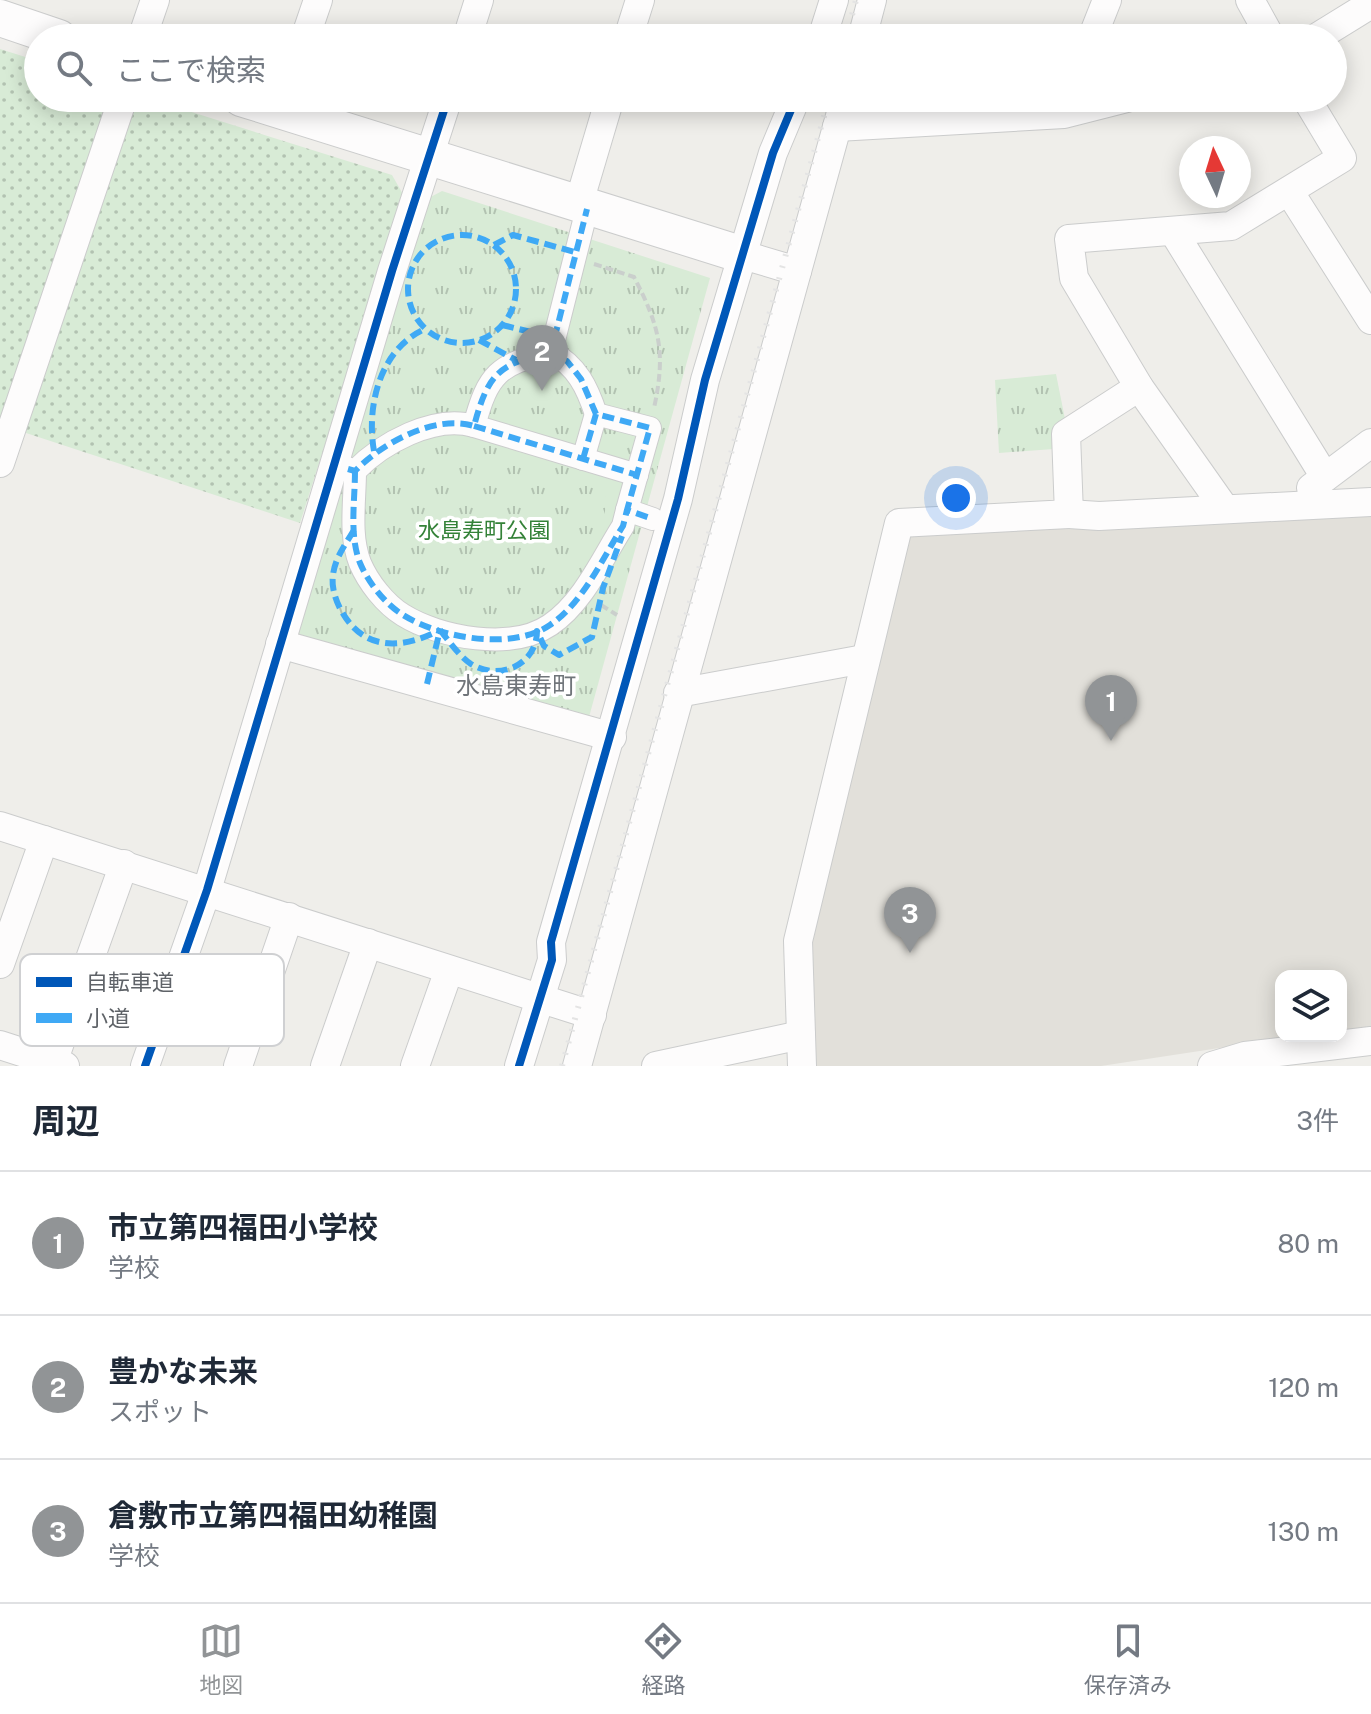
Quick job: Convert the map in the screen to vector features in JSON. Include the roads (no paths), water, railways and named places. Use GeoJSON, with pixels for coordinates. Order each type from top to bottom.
{"type":"FeatureCollection","features":[{"type":"Feature","properties":{"kind":"street"},"geometry":{"type":"LineString","coordinates":[[147,24],[155,0]]}},
{"type":"Feature","properties":{"kind":"street"},"geometry":{"type":"LineString","coordinates":[[310,24],[318,0]]}},
{"type":"Feature","properties":{"kind":"street"},"geometry":{"type":"LineString","coordinates":[[471,24],[479,0]]}},
{"type":"Feature","properties":{"kind":"street"},"geometry":{"type":"LineString","coordinates":[[632,24],[640,0]]}},
{"type":"Feature","properties":{"kind":"street"},"geometry":{"type":"LineString","coordinates":[[826,24],[834,0]]}},
{"type":"Feature","properties":{"kind":"street"},"geometry":{"type":"LineString","coordinates":[[866,24],[872,0]]}},
{"type":"Feature","properties":{"kind":"street"},"geometry":{"type":"LineString","coordinates":[[1098,24],[1107,0]]}},
{"type":"Feature","properties":{"kind":"street"},"geometry":{"type":"LineString","coordinates":[[1250,0],[1263,24]]}},
{"type":"Feature","properties":{"kind":"street"},"geometry":{"type":"LineString","coordinates":[[1339,24],[1371,4]]}},
{"type":"Feature","properties":{"kind":"street"},"geometry":{"type":"LineString","coordinates":[[0,18],[24,26]]}},
{"type":"Feature","properties":{"kind":"street"},"geometry":{"type":"LineString","coordinates":[[0,463],[118,112]]}},
{"type":"Feature","properties":{"kind":"street"},"geometry":{"type":"LineString","coordinates":[[303,112],[583,208],[797,271]]}},
{"type":"Feature","properties":{"kind":"street"},"geometry":{"type":"LineString","coordinates":[[184,954],[207,890],[280,644],[344,467],[444,112]]}},
{"type":"Feature","properties":{"kind":"street"},"geometry":{"type":"LineString","coordinates":[[551,352],[607,112]]}},
{"type":"Feature","properties":{"kind":"street"},"geometry":{"type":"LineString","coordinates":[[519,1066],[552,960],[551,942],[678,499],[705,380],[773,153],[790,112]]}},
{"type":"Feature","properties":{"kind":"street"},"geometry":{"type":"LineString","coordinates":[[577,1066],[841,112]]}},
{"type":"Feature","properties":{"kind":"street"},"geometry":{"type":"LineString","coordinates":[[837,127],[1001,112]]}},
{"type":"Feature","properties":{"kind":"street"},"geometry":{"type":"LineString","coordinates":[[1225,509],[1139,387],[1074,278],[1069,239],[1231,226],[1342,158],[1314,112]]}},
{"type":"Feature","properties":{"kind":"street"},"geometry":{"type":"LineString","coordinates":[[1289,191],[1371,320]]}},
{"type":"Feature","properties":{"kind":"street"},"geometry":{"type":"LineString","coordinates":[[1173,231],[1325,477]]}},
{"type":"Feature","properties":{"kind":"street"},"geometry":{"type":"LineString","coordinates":[[474,426],[485,388],[496,373],[516,360],[551,352],[567,361],[581,379],[596,414],[583,459]]}},
{"type":"Feature","properties":{"kind":"street"},"geometry":{"type":"LineString","coordinates":[[1069,514],[1066,434],[1139,387]]}},
{"type":"Feature","properties":{"kind":"street"},"geometry":{"type":"LineString","coordinates":[[344,467],[355,547],[379,593],[400,613],[421,624],[485,638],[520,637],[548,626],[567,611],[623,526],[650,428],[596,414]]}},
{"type":"Feature","properties":{"kind":"street"},"geometry":{"type":"LineString","coordinates":[[344,467],[374,451],[392,446],[417,430],[445,422],[474,426],[637,475]]}},
{"type":"Feature","properties":{"kind":"street"},"geometry":{"type":"LineString","coordinates":[[1286,506],[1371,443]]}},
{"type":"Feature","properties":{"kind":"street"},"geometry":{"type":"LineString","coordinates":[[802,1066],[798,941],[899,523],[1371,502]]}},
{"type":"Feature","properties":{"kind":"street"},"geometry":{"type":"LineString","coordinates":[[627,510],[653,519]]}},
{"type":"Feature","properties":{"kind":"street"},"geometry":{"type":"LineString","coordinates":[[280,644],[612,737]]}},
{"type":"Feature","properties":{"kind":"street"},"geometry":{"type":"LineString","coordinates":[[678,693],[864,659]]}},
{"type":"Feature","properties":{"kind":"street"},"geometry":{"type":"LineString","coordinates":[[0,826],[592,1015]]}},
{"type":"Feature","properties":{"kind":"street"},"geometry":{"type":"LineString","coordinates":[[0,964],[44,840]]}},
{"type":"Feature","properties":{"kind":"street"},"geometry":{"type":"LineString","coordinates":[[95,954],[124,864]]}},
{"type":"Feature","properties":{"kind":"street"},"geometry":{"type":"LineString","coordinates":[[276,954],[289,917]]}},
{"type":"Feature","properties":{"kind":"street"},"geometry":{"type":"LineString","coordinates":[[325,1066],[368,943]]}},
{"type":"Feature","properties":{"kind":"street"},"geometry":{"type":"LineString","coordinates":[[415,1066],[449,970]]}},
{"type":"Feature","properties":{"kind":"street"},"geometry":{"type":"LineString","coordinates":[[656,1066],[801,1035]]}},
{"type":"Feature","properties":{"kind":"street"},"geometry":{"type":"LineString","coordinates":[[1212,1066],[1245,1056],[1371,1041]]}},
{"type":"Feature","properties":{"kind":"street"},"geometry":{"type":"LineString","coordinates":[[0,1045],[59,1064]]}},
{"type":"Feature","properties":{"kind":"street"},"geometry":{"type":"LineString","coordinates":[[145,1066],[152,1046]]}},
{"type":"Feature","properties":{"kind":"street"},"geometry":{"type":"LineString","coordinates":[[238,1066],[245,1046]]}},
{"type":"Feature","properties":{"kind":"railway"},"geometry":{"type":"LineString","coordinates":[[850,24],[856,0]]}},
{"type":"Feature","properties":{"kind":"railway"},"geometry":{"type":"LineString","coordinates":[[562,1066],[825,112]]}},
{"type":"Feature","properties":{"kind":"place","name":"豊かな未来"},"geometry":{"type":"Point","coordinates":[542,391]}},
{"type":"Feature","properties":{"kind":"place","name":"市立第四福田小学校"},"geometry":{"type":"Point","coordinates":[1111,741]}},
{"type":"Feature","properties":{"kind":"place","name":"倉敷市立第四福田幼稚園"},"geometry":{"type":"Point","coordinates":[910,953]}},
{"type":"Feature","properties":{"kind":"district","name":"水島東寿町"},"geometry":{"type":"Point","coordinates":[516,685]}},
{"type":"Feature","properties":{"kind":"park label","name":"水島寿町公園"},"geometry":{"type":"Point","coordinates":[484,530]}}]}
